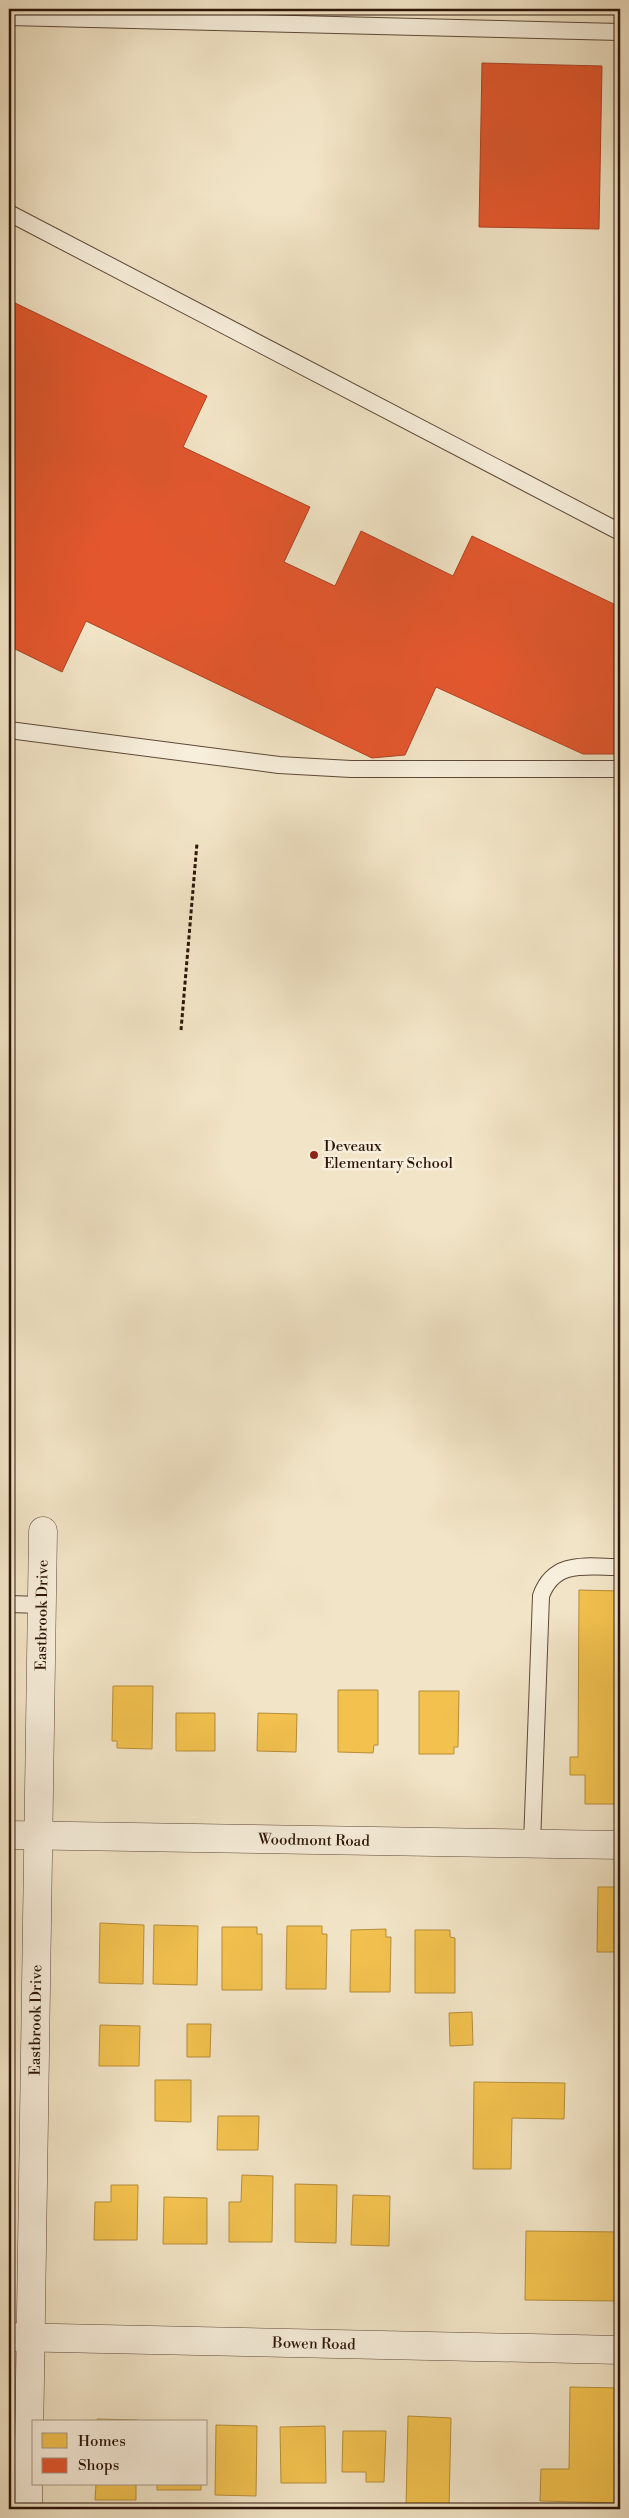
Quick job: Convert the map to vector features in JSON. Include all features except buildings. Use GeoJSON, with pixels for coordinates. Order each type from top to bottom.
{"type":"FeatureCollection","features":[{"type":"Feature","properties":{"kind":"street","name":"Eastbrook Drive"},"geometry":{"type":"LineString","coordinates":[[28,2509],[20,2338],[39,1835],[43,1530]]}},
{"type":"Feature","properties":{"kind":"street","name":"Woodmont Road"},"geometry":{"type":"LineString","coordinates":[[9,1835],[620,1845]]}},
{"type":"Feature","properties":{"kind":"street","name":"Bowen Road"},"geometry":{"type":"LineString","coordinates":[[20,2338],[620,2350]]}},
{"type":"Feature","properties":{"kind":"lane"},"geometry":{"type":"LineString","coordinates":[[9,17],[620,32]]}},
{"type":"Feature","properties":{"kind":"lane"},"geometry":{"type":"LineString","coordinates":[[9,213],[620,532]]}},
{"type":"Feature","properties":{"kind":"lane"},"geometry":{"type":"LineString","coordinates":[[9,730],[279,765],[351,769],[620,769]]}},
{"type":"Feature","properties":{"kind":"lane"},"geometry":{"type":"LineString","coordinates":[[532,1844],[541,1596],[545,1582],[558,1571],[575,1567],[620,1567]]}},
{"type":"Feature","properties":{"kind":"lane"},"geometry":{"type":"LineString","coordinates":[[9,1604],[42,1605]]}},
{"type":"Feature","properties":{"kind":"path"},"geometry":{"type":"LineString","coordinates":[[181,1030],[197,843]]}},
{"type":"Feature","properties":{"kind":"place","name":"Deveaux Elementary School"},"geometry":{"type":"Point","coordinates":[314,1155]}}]}
